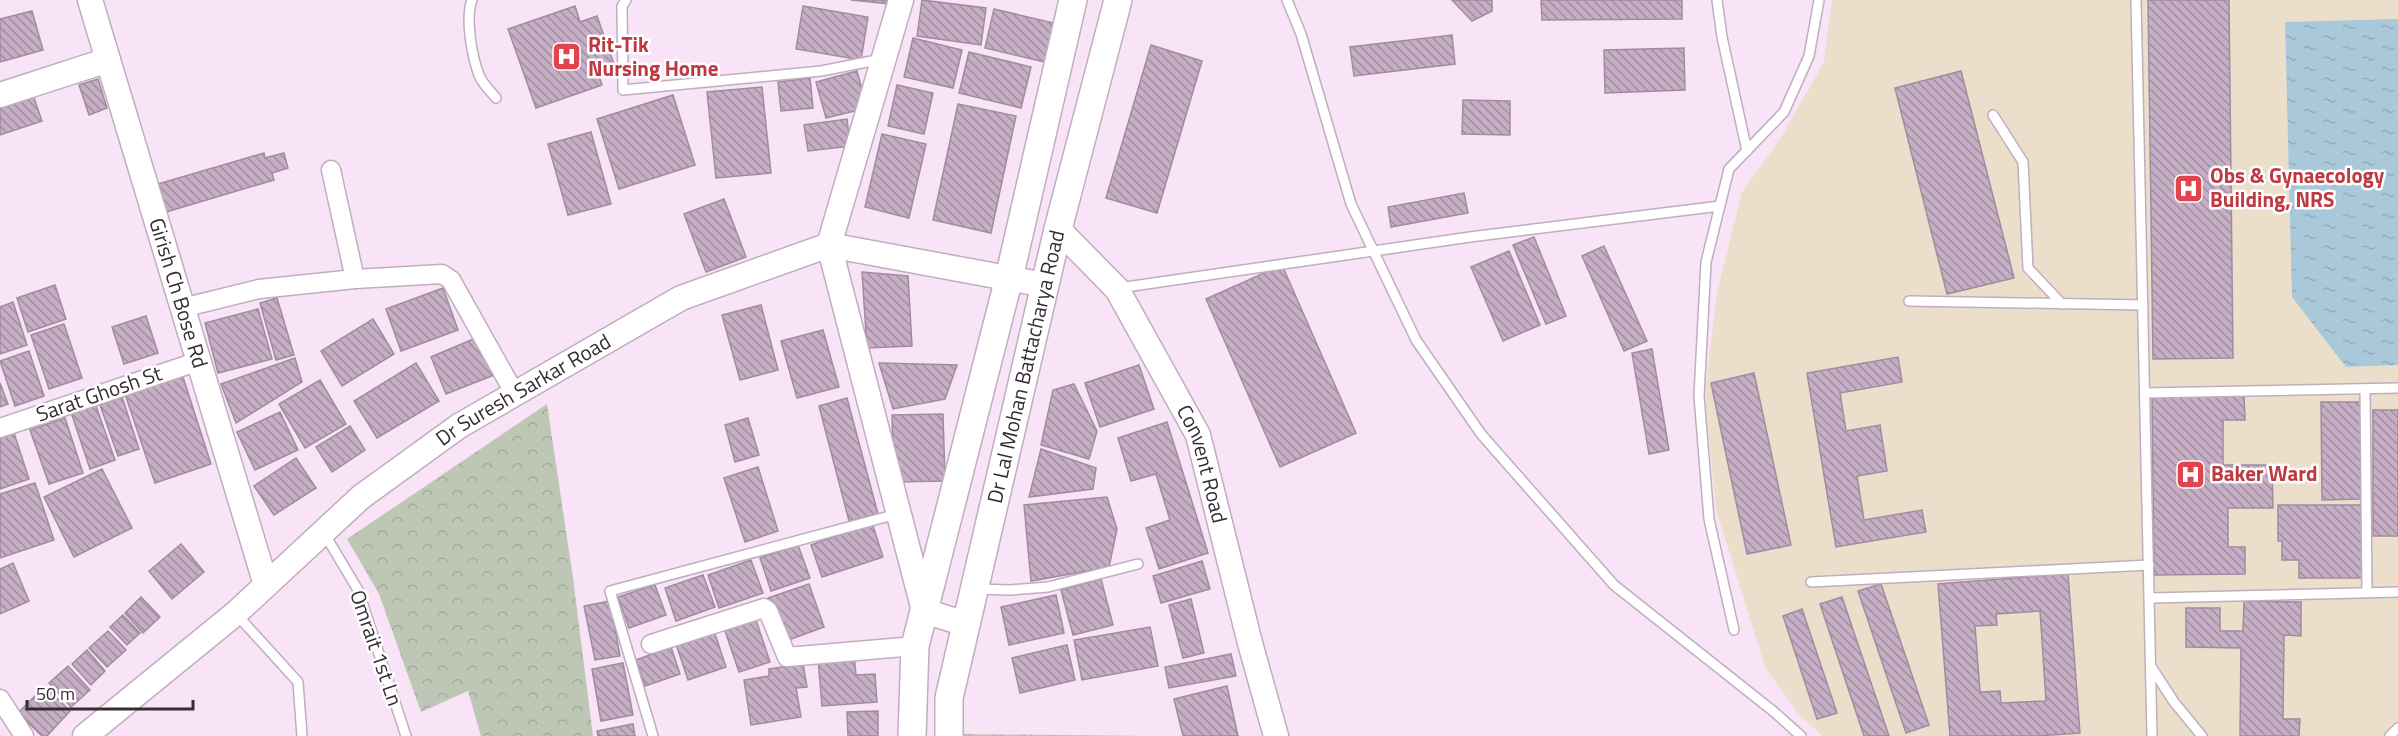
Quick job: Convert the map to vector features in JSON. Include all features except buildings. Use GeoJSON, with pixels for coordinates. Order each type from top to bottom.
{"type":"FeatureCollection","features":[{"type":"Feature","properties":{"kind":"main road","name":"Dr Lal Mohan Battacharya Road"},"geometry":{"type":"LineString","coordinates":[[912,736],[915,646],[1009,278],[1073,0]]}},
{"type":"Feature","properties":{"kind":"main road","name":"Dr Lal Mohan Battacharya Road"},"geometry":{"type":"LineString","coordinates":[[949,736],[949,698],[974,589],[1058,230],[1118,0]]}},
{"type":"Feature","properties":{"kind":"street","name":"Girish Ch Bose Rd"},"geometry":{"type":"LineString","coordinates":[[90,0],[266,585]]}},
{"type":"Feature","properties":{"kind":"street"},"geometry":{"type":"LineString","coordinates":[[901,0],[829,245],[924,612],[966,624]]}},
{"type":"Feature","properties":{"kind":"street"},"geometry":{"type":"LineString","coordinates":[[0,95],[108,60]]}},
{"type":"Feature","properties":{"kind":"street"},"geometry":{"type":"LineString","coordinates":[[332,170],[355,279]]}},
{"type":"Feature","properties":{"kind":"street","name":"Convent Road"},"geometry":{"type":"LineString","coordinates":[[1058,230],[1117,289],[1198,435],[1247,632],[1276,736]]}},
{"type":"Feature","properties":{"kind":"street"},"geometry":{"type":"LineString","coordinates":[[829,245],[1045,285]]}},
{"type":"Feature","properties":{"kind":"street","name":"Dr Suresh Sarkar Road"},"geometry":{"type":"LineString","coordinates":[[85,736],[236,613],[361,497],[459,426],[681,298],[829,245]]}},
{"type":"Feature","properties":{"kind":"street"},"geometry":{"type":"LineString","coordinates":[[182,308],[259,289],[355,279],[442,274],[451,280],[515,394]]}},
{"type":"Feature","properties":{"kind":"street","name":"Sarat Ghosh St"},"geometry":{"type":"LineString","coordinates":[[0,428],[198,361]]}},
{"type":"Feature","properties":{"kind":"street"},"geometry":{"type":"LineString","coordinates":[[651,644],[764,608],[768,611],[788,657],[915,646]]}},
{"type":"Feature","properties":{"kind":"street"},"geometry":{"type":"LineString","coordinates":[[0,699],[24,736]]}},
{"type":"Feature","properties":{"kind":"lane"},"geometry":{"type":"LineString","coordinates":[[472,0],[470,6],[471,45],[479,77],[496,98]]}},
{"type":"Feature","properties":{"kind":"lane"},"geometry":{"type":"LineString","coordinates":[[626,0],[622,6],[623,90],[821,71],[884,58]]}},
{"type":"Feature","properties":{"kind":"lane"},"geometry":{"type":"LineString","coordinates":[[1287,0],[1301,34],[1351,204],[1416,340],[1481,434],[1614,585],[1773,711],[1801,736]]}},
{"type":"Feature","properties":{"kind":"lane"},"geometry":{"type":"LineString","coordinates":[[1717,0],[1722,37],[1747,151]]}},
{"type":"Feature","properties":{"kind":"lane"},"geometry":{"type":"LineString","coordinates":[[1734,630],[1709,519],[1699,396],[1707,262],[1730,169],[1784,112],[1809,56],[1819,0]]}},
{"type":"Feature","properties":{"kind":"lane"},"geometry":{"type":"LineString","coordinates":[[2136,0],[2152,736]]}},
{"type":"Feature","properties":{"kind":"lane"},"geometry":{"type":"LineString","coordinates":[[1993,115],[2023,162],[2028,268],[2062,304]]}},
{"type":"Feature","properties":{"kind":"lane"},"geometry":{"type":"LineString","coordinates":[[1117,289],[1373,250],[1720,206]]}},
{"type":"Feature","properties":{"kind":"lane"},"geometry":{"type":"LineString","coordinates":[[1910,301],[2143,305]]}},
{"type":"Feature","properties":{"kind":"lane"},"geometry":{"type":"LineString","coordinates":[[2145,393],[2398,388]]}},
{"type":"Feature","properties":{"kind":"lane"},"geometry":{"type":"LineString","coordinates":[[2365,389],[2367,592]]}},
{"type":"Feature","properties":{"kind":"lane"},"geometry":{"type":"LineString","coordinates":[[653,736],[610,591],[899,513]]}},
{"type":"Feature","properties":{"kind":"lane","name":"Omrait 1st Ln"},"geometry":{"type":"LineString","coordinates":[[323,532],[357,590],[406,736]]}},
{"type":"Feature","properties":{"kind":"lane"},"geometry":{"type":"LineString","coordinates":[[974,589],[1010,590],[1048,587],[1137,564]]}},
{"type":"Feature","properties":{"kind":"lane"},"geometry":{"type":"LineString","coordinates":[[1811,582],[2149,565]]}},
{"type":"Feature","properties":{"kind":"lane"},"geometry":{"type":"LineString","coordinates":[[2150,598],[2398,591]]}},
{"type":"Feature","properties":{"kind":"lane"},"geometry":{"type":"LineString","coordinates":[[236,613],[298,682],[302,736]]}},
{"type":"Feature","properties":{"kind":"lane"},"geometry":{"type":"LineString","coordinates":[[2151,667],[2174,702],[2202,736]]}},
{"type":"Feature","properties":{"kind":"lane"},"geometry":{"type":"LineString","coordinates":[[2390,736],[2398,728]]}},
{"type":"Feature","properties":{"kind":"shaded area"},"geometry":{"type":"Polygon","coordinates":[[[1832,0],[2398,0],[2398,736],[1822,736],[1798,713],[1765,667],[1716,509],[1706,409],[1706,383],[1717,293],[1742,192],[1780,139],[1824,62],[1832,0]]]}},
{"type":"Feature","properties":{"kind":"green space"},"geometry":{"type":"Polygon","coordinates":[[[547,404],[573,578],[593,736],[481,736],[468,691],[421,712],[379,594],[347,539],[547,404]]]}},
{"type":"Feature","properties":{"kind":"green space"},"geometry":{"type":"Polygon","coordinates":[[[956,734],[1149,736],[956,736],[956,734]]]}},
{"type":"Feature","properties":{"kind":"water"},"geometry":{"type":"Polygon","coordinates":[[[2398,19],[2398,365],[2346,367],[2292,297],[2285,22],[2398,19]]]}},
{"type":"Feature","properties":{"kind":"place","name":"Rit-Tik Nursing Home"},"geometry":{"type":"Point","coordinates":[567,57]}},
{"type":"Feature","properties":{"kind":"place","name":"Obs & Gynaecology Building, NRS"},"geometry":{"type":"Point","coordinates":[2189,188]}},
{"type":"Feature","properties":{"kind":"place","name":"Baker Ward"},"geometry":{"type":"Point","coordinates":[2190,474]}}]}
